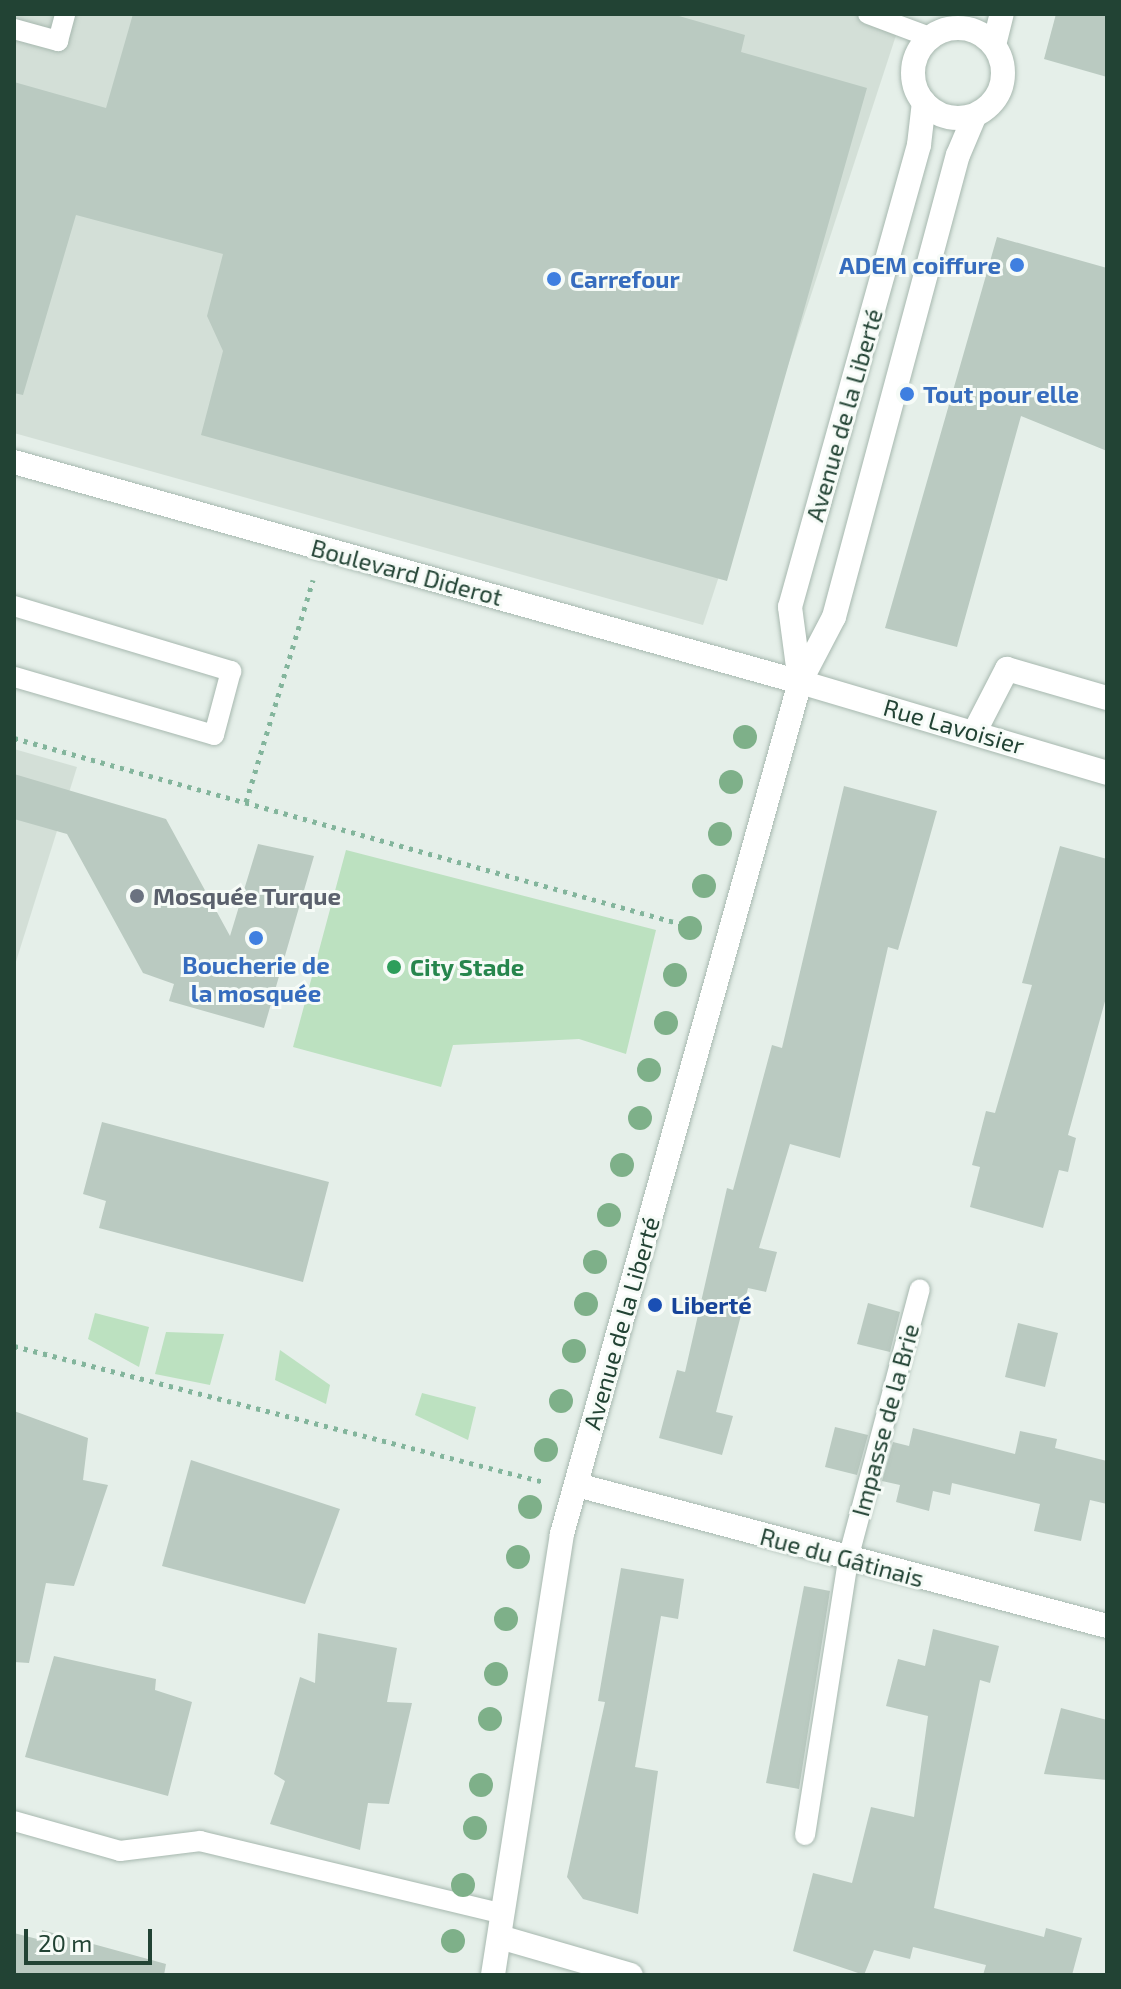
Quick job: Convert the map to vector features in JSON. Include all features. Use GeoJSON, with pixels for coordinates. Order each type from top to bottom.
{"type":"FeatureCollection","features":[{"type":"Feature","properties":{"kind":"street"},"geometry":{"type":"LineString","coordinates":[[994,45],[974,30],[944,27],[914,62],[924,102],[948,116],[975,115],[1002,84],[994,45],[1002,14]]}},
{"type":"Feature","properties":{"kind":"street","name":"Avenue de la Liberté"},"geometry":{"type":"LineString","coordinates":[[800,682],[790,607],[919,145],[924,102]]}},
{"type":"Feature","properties":{"kind":"street","name":"Avenue de la Liberté"},"geometry":{"type":"LineString","coordinates":[[493,1975],[562,1534],[800,682],[834,617],[958,155],[975,115]]}},
{"type":"Feature","properties":{"kind":"street","name":"Boulevard Diderot"},"geometry":{"type":"LineString","coordinates":[[14,462],[800,682]]}},
{"type":"Feature","properties":{"kind":"street"},"geometry":{"type":"LineString","coordinates":[[975,731],[1007,669],[1107,698]]}},
{"type":"Feature","properties":{"kind":"street","name":"Rue Lavoisier"},"geometry":{"type":"LineString","coordinates":[[800,682],[975,731],[1107,773]]}},
{"type":"Feature","properties":{"kind":"street","name":"Rue du Gâtinais"},"geometry":{"type":"LineString","coordinates":[[577,1485],[1107,1626]]}},
{"type":"Feature","properties":{"kind":"street"},"geometry":{"type":"LineString","coordinates":[[501,1926],[631,1975]]}},
{"type":"Feature","properties":{"kind":"lane"},"geometry":{"type":"LineString","coordinates":[[14,29],[58,41],[65,14]]}},
{"type":"Feature","properties":{"kind":"lane"},"geometry":{"type":"LineString","coordinates":[[868,14],[944,27]]}},
{"type":"Feature","properties":{"kind":"lane"},"geometry":{"type":"LineString","coordinates":[[14,606],[231,671],[214,735],[14,677]]}},
{"type":"Feature","properties":{"kind":"lane","name":"Impasse de la Brie"},"geometry":{"type":"LineString","coordinates":[[805,1835],[848,1559],[920,1289]]}},
{"type":"Feature","properties":{"kind":"lane"},"geometry":{"type":"LineString","coordinates":[[14,1821],[120,1851],[200,1841],[501,1926]]}},
{"type":"Feature","properties":{"kind":"path"},"geometry":{"type":"LineString","coordinates":[[246,802],[322,549]]}},
{"type":"Feature","properties":{"kind":"path"},"geometry":{"type":"LineString","coordinates":[[14,738],[729,937]]}},
{"type":"Feature","properties":{"kind":"path"},"geometry":{"type":"LineString","coordinates":[[14,1346],[524,1480],[577,1485]]}},
{"type":"Feature","properties":{"kind":"shaded area"},"geometry":{"type":"Polygon","coordinates":[[[14,14],[903,14],[703,625],[14,433],[14,14]]]}},
{"type":"Feature","properties":{"kind":"shaded area"},"geometry":{"type":"Polygon","coordinates":[[[14,749],[77,767],[14,968],[14,749]]]}},
{"type":"Feature","properties":{"kind":"green space"},"geometry":{"type":"Polygon","coordinates":[[[346,850],[656,930],[626,1054],[579,1039],[453,1045],[441,1087],[293,1047],[346,850]]]}},
{"type":"Feature","properties":{"kind":"green space"},"geometry":{"type":"Polygon","coordinates":[[[95,1313],[149,1327],[139,1367],[88,1339],[95,1313]]]}},
{"type":"Feature","properties":{"kind":"green space"},"geometry":{"type":"Polygon","coordinates":[[[166,1332],[224,1334],[210,1385],[155,1374],[166,1332]]]}},
{"type":"Feature","properties":{"kind":"green space"},"geometry":{"type":"Polygon","coordinates":[[[280,1350],[330,1385],[326,1404],[275,1380],[280,1350]]]}},
{"type":"Feature","properties":{"kind":"green space"},"geometry":{"type":"Polygon","coordinates":[[[422,1393],[476,1407],[468,1440],[415,1415],[422,1393]]]}},
{"type":"Feature","properties":{"kind":"building"},"geometry":{"type":"Polygon","coordinates":[[[133,14],[672,14],[745,35],[741,52],[867,88],[727,581],[201,435],[223,351],[207,316],[223,254],[76,215],[23,395],[14,393],[14,82],[106,108],[133,14]]]}},
{"type":"Feature","properties":{"kind":"building"},"geometry":{"type":"Polygon","coordinates":[[[1056,14],[1107,14],[1107,77],[1044,59],[1056,14]]]}},
{"type":"Feature","properties":{"kind":"building"},"geometry":{"type":"Polygon","coordinates":[[[997,237],[1107,268],[1107,451],[1021,416],[957,647],[885,628],[997,237]]]}},
{"type":"Feature","properties":{"kind":"building"},"geometry":{"type":"Polygon","coordinates":[[[14,774],[166,819],[230,936],[258,844],[314,856],[264,1028],[169,1001],[174,984],[143,973],[67,834],[14,819],[14,774]]]}},
{"type":"Feature","properties":{"kind":"building"},"geometry":{"type":"Polygon","coordinates":[[[844,786],[937,811],[898,950],[888,947],[840,1158],[790,1144],[759,1248],[777,1252],[766,1292],[748,1288],[716,1412],[733,1416],[722,1455],[659,1438],[677,1370],[685,1372],[727,1188],[733,1190],[772,1045],[782,1048],[844,786]]]}},
{"type":"Feature","properties":{"kind":"building"},"geometry":{"type":"Polygon","coordinates":[[[1060,846],[1107,859],[1107,994],[1068,1135],[1076,1138],[1068,1172],[1059,1170],[1043,1228],[970,1207],[980,1167],[972,1165],[986,1111],[995,1113],[1032,985],[1022,983],[1060,846]]]}},
{"type":"Feature","properties":{"kind":"building"},"geometry":{"type":"Polygon","coordinates":[[[102,1122],[329,1182],[303,1282],[99,1228],[106,1201],[83,1194],[102,1122]]]}},
{"type":"Feature","properties":{"kind":"building"},"geometry":{"type":"Polygon","coordinates":[[[868,1303],[900,1312],[890,1352],[857,1344],[868,1303]]]}},
{"type":"Feature","properties":{"kind":"building"},"geometry":{"type":"Polygon","coordinates":[[[1018,1323],[1058,1333],[1045,1387],[1005,1377],[1018,1323]]]}},
{"type":"Feature","properties":{"kind":"building"},"geometry":{"type":"Polygon","coordinates":[[[14,1411],[88,1438],[83,1480],[108,1485],[74,1586],[46,1583],[29,1663],[14,1662],[14,1411]]]}},
{"type":"Feature","properties":{"kind":"building"},"geometry":{"type":"Polygon","coordinates":[[[835,1427],[868,1435],[857,1475],[825,1467],[835,1427]]]}},
{"type":"Feature","properties":{"kind":"building"},"geometry":{"type":"Polygon","coordinates":[[[913,1428],[1015,1454],[1020,1431],[1057,1439],[1055,1448],[1107,1461],[1107,1504],[1090,1500],[1081,1541],[1034,1531],[1040,1504],[952,1483],[950,1495],[933,1491],[929,1511],[896,1502],[900,1485],[882,1481],[893,1442],[909,1446],[913,1428]]]}},
{"type":"Feature","properties":{"kind":"building"},"geometry":{"type":"Polygon","coordinates":[[[191,1460],[340,1509],[305,1604],[162,1566],[191,1460]]]}},
{"type":"Feature","properties":{"kind":"building"},"geometry":{"type":"Polygon","coordinates":[[[621,1568],[684,1579],[678,1619],[661,1616],[635,1767],[658,1771],[638,1914],[583,1899],[567,1877],[605,1702],[598,1701],[621,1568]]]}},
{"type":"Feature","properties":{"kind":"building"},"geometry":{"type":"Polygon","coordinates":[[[804,1586],[830,1591],[799,1789],[766,1783],[804,1586]]]}},
{"type":"Feature","properties":{"kind":"building"},"geometry":{"type":"Polygon","coordinates":[[[933,1629],[999,1646],[990,1683],[980,1680],[934,1908],[1044,1937],[1046,1928],[1082,1938],[1072,1975],[983,1975],[986,1965],[913,1947],[910,1959],[874,1950],[864,1975],[793,1951],[813,1873],[852,1883],[871,1807],[914,1817],[928,1716],[886,1706],[898,1659],[925,1666],[933,1629]]]}},
{"type":"Feature","properties":{"kind":"building"},"geometry":{"type":"Polygon","coordinates":[[[318,1633],[397,1648],[387,1702],[412,1703],[389,1804],[368,1803],[360,1850],[270,1824],[285,1781],[274,1774],[300,1677],[315,1683],[318,1633]]]}},
{"type":"Feature","properties":{"kind":"building"},"geometry":{"type":"Polygon","coordinates":[[[54,1656],[156,1679],[155,1690],[192,1702],[168,1796],[25,1757],[54,1656]]]}},
{"type":"Feature","properties":{"kind":"building"},"geometry":{"type":"Polygon","coordinates":[[[1061,1708],[1107,1720],[1107,1780],[1044,1774],[1061,1708]]]}},
{"type":"Feature","properties":{"kind":"building"},"geometry":{"type":"Polygon","coordinates":[[[42,1930],[166,1964],[164,1975],[14,1975],[14,1933],[41,1940],[42,1930]]]}},
{"type":"Feature","properties":{"kind":"place","name":"ADEM coiffure"},"geometry":{"type":"Point","coordinates":[1017,265]}},
{"type":"Feature","properties":{"kind":"place","name":"Carrefour"},"geometry":{"type":"Point","coordinates":[554,279]}},
{"type":"Feature","properties":{"kind":"place","name":"Tout pour elle"},"geometry":{"type":"Point","coordinates":[907,394]}},
{"type":"Feature","properties":{"kind":"place","name":"Mosquée Turque"},"geometry":{"type":"Point","coordinates":[137,896]}},
{"type":"Feature","properties":{"kind":"place","name":"Boucherie de la mosquée"},"geometry":{"type":"Point","coordinates":[256,938]}},
{"type":"Feature","properties":{"kind":"place","name":"City Stade"},"geometry":{"type":"Point","coordinates":[394,967]}},
{"type":"Feature","properties":{"kind":"place","name":"Liberté"},"geometry":{"type":"Point","coordinates":[655,1305]}}]}
